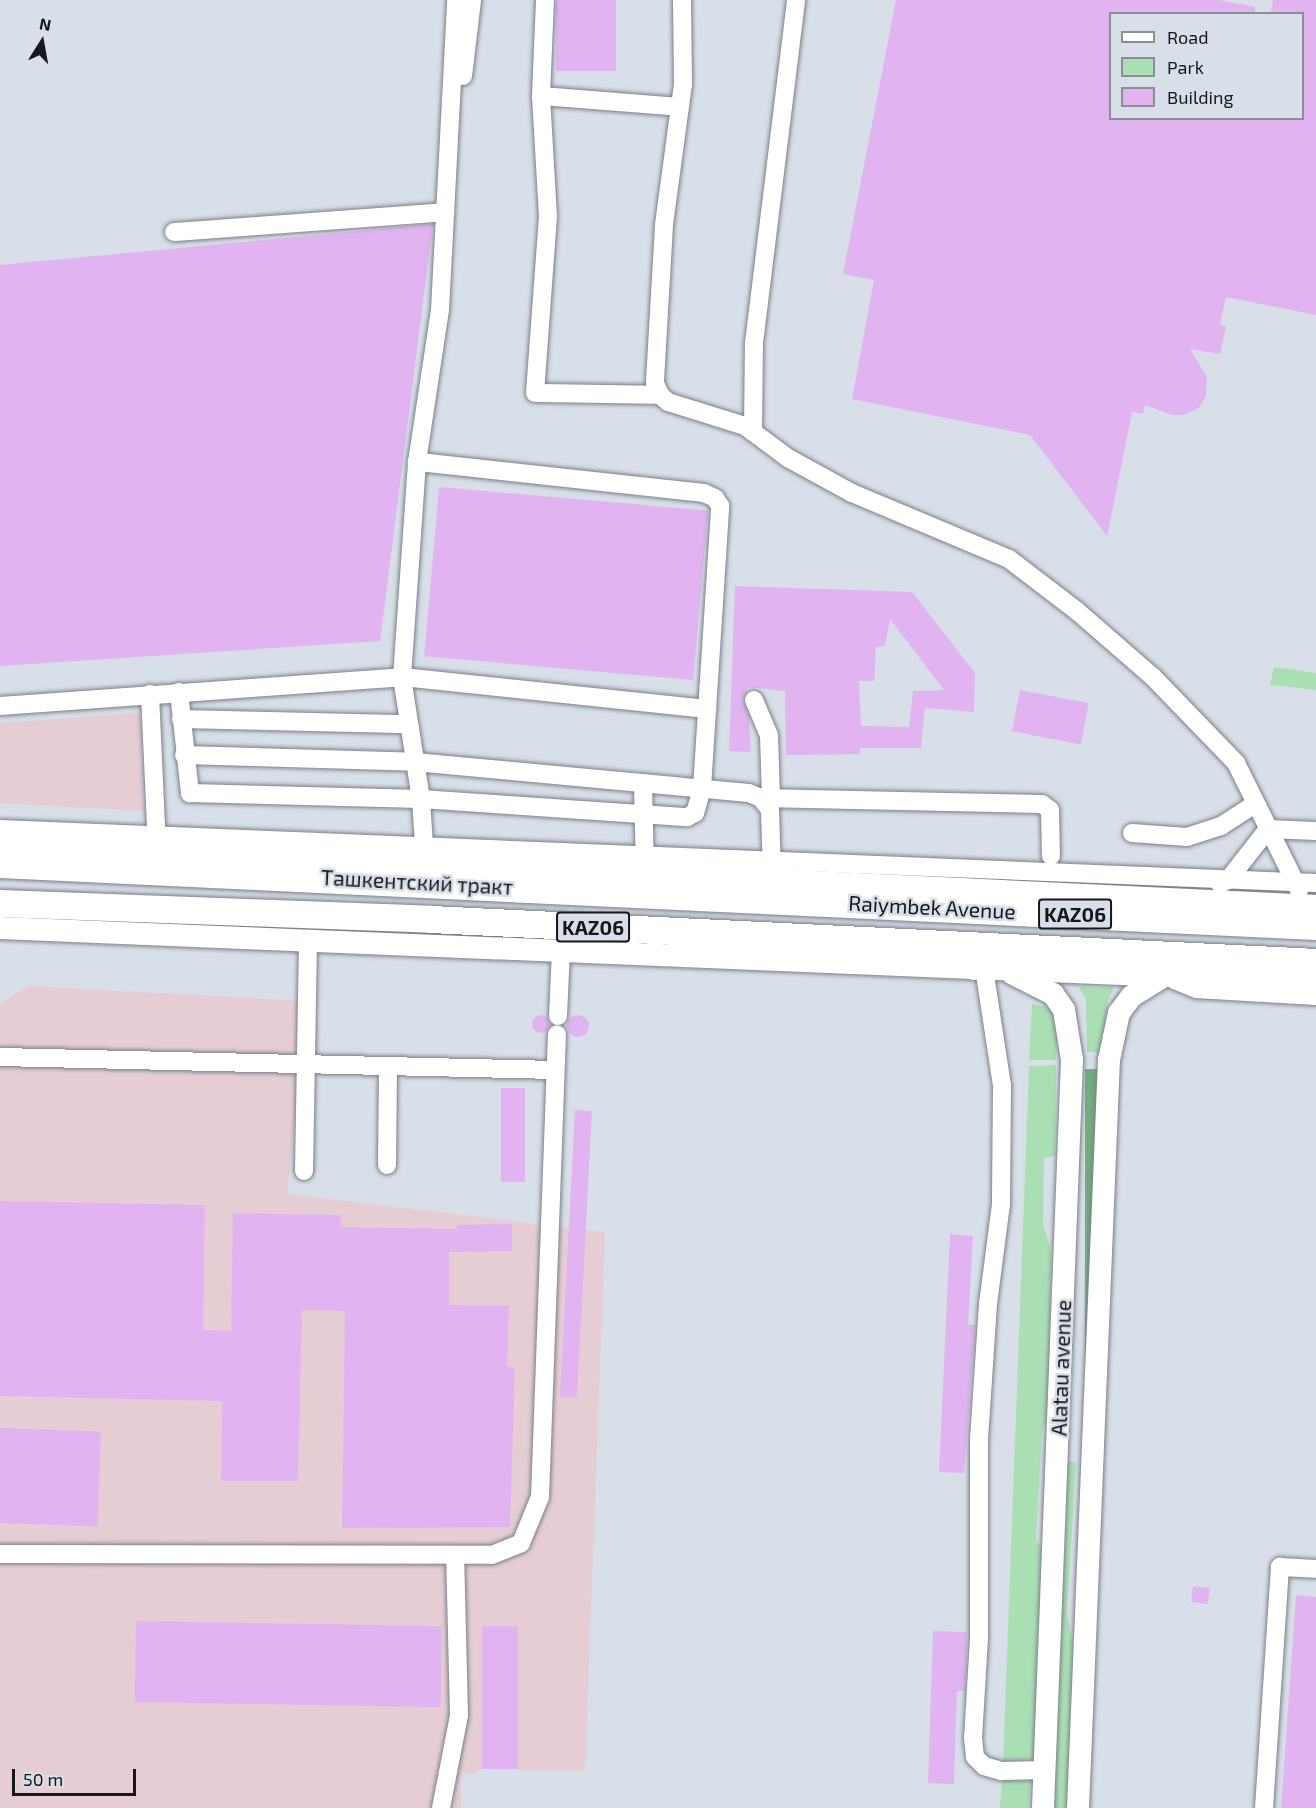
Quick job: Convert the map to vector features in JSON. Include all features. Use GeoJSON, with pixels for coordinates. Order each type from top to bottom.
{"type":"FeatureCollection","features":[{"type":"Feature","properties":{"kind":"highway","name":"Ташкентский тракт"},"geometry":{"type":"LineString","coordinates":[[0,864],[835,903]]}},
{"type":"Feature","properties":{"kind":"highway","name":"KАZ06"},"geometry":{"type":"LineString","coordinates":[[0,903],[443,919],[1316,963]]}},
{"type":"Feature","properties":{"kind":"highway","name":"Raiymbek Avenue"},"geometry":{"type":"LineString","coordinates":[[835,903],[1316,926]]}},
{"type":"Feature","properties":{"kind":"main road"},"geometry":{"type":"LineString","coordinates":[[0,843],[156,842],[772,871],[1167,899],[1316,906]]}},
{"type":"Feature","properties":{"kind":"main road"},"geometry":{"type":"LineString","coordinates":[[0,928],[561,955],[991,968],[1316,982]]}},
{"type":"Feature","properties":{"kind":"main road","name":"Alatau avenue"},"geometry":{"type":"LineString","coordinates":[[991,968],[1032,981],[1053,994],[1064,1010],[1070,1031],[1058,1451],[1043,1808]]}},
{"type":"Feature","properties":{"kind":"main road","name":"Alatau avenue"},"geometry":{"type":"LineString","coordinates":[[1078,1808],[1112,1033],[1119,1013],[1132,996],[1164,976]]}},
{"type":"Feature","properties":{"kind":"main road"},"geometry":{"type":"LineString","coordinates":[[1058,1451],[1094,1453]]}},
{"type":"Feature","properties":{"kind":"street"},"geometry":{"type":"LineString","coordinates":[[424,856],[421,799],[402,677],[417,462],[440,310],[456,0]]}},
{"type":"Feature","properties":{"kind":"street"},"geometry":{"type":"LineString","coordinates":[[451,101],[462,87],[472,0]]}},
{"type":"Feature","properties":{"kind":"street"},"geometry":{"type":"LineString","coordinates":[[545,0],[541,96],[548,216],[535,393],[660,394]]}},
{"type":"Feature","properties":{"kind":"street"},"geometry":{"type":"LineString","coordinates":[[682,0],[680,107],[664,225],[656,383],[660,394],[668,402],[753,432],[788,458],[852,493],[1009,559],[1077,611],[1153,677],[1236,763],[1293,881],[1316,906]]}},
{"type":"Feature","properties":{"kind":"street"},"geometry":{"type":"LineString","coordinates":[[753,432],[754,343],[796,0]]}},
{"type":"Feature","properties":{"kind":"street"},"geometry":{"type":"LineString","coordinates":[[541,96],[680,107]]}},
{"type":"Feature","properties":{"kind":"street"},"geometry":{"type":"LineString","coordinates":[[174,232],[445,212]]}},
{"type":"Feature","properties":{"kind":"street"},"geometry":{"type":"LineString","coordinates":[[179,692],[184,755],[190,793],[421,799],[687,817],[696,813],[702,788],[720,506],[715,498],[705,493],[417,462]]}},
{"type":"Feature","properties":{"kind":"street"},"geometry":{"type":"LineString","coordinates":[[0,706],[402,677],[707,708]]}},
{"type":"Feature","properties":{"kind":"street"},"geometry":{"type":"LineString","coordinates":[[0,829],[156,842],[150,694]]}},
{"type":"Feature","properties":{"kind":"street"},"geometry":{"type":"LineString","coordinates":[[754,700],[769,735],[766,798],[770,810],[772,871],[1316,883]]}},
{"type":"Feature","properties":{"kind":"street"},"geometry":{"type":"LineString","coordinates":[[181,719],[409,724]]}},
{"type":"Feature","properties":{"kind":"street"},"geometry":{"type":"LineString","coordinates":[[184,755],[415,762],[702,788],[766,798],[1042,804],[1050,810],[1051,856]]}},
{"type":"Feature","properties":{"kind":"street"},"geometry":{"type":"LineString","coordinates":[[643,783],[646,814],[645,865]]}},
{"type":"Feature","properties":{"kind":"street"},"geometry":{"type":"LineString","coordinates":[[1132,834],[1187,837],[1221,826],[1255,804]]}},
{"type":"Feature","properties":{"kind":"street"},"geometry":{"type":"LineString","coordinates":[[1268,829],[1316,831]]}},
{"type":"Feature","properties":{"kind":"street"},"geometry":{"type":"LineString","coordinates":[[1167,899],[1202,893],[1228,880],[1268,829]]}},
{"type":"Feature","properties":{"kind":"street"},"geometry":{"type":"LineString","coordinates":[[0,936],[308,944],[308,1064],[304,1171]]}},
{"type":"Feature","properties":{"kind":"street"},"geometry":{"type":"LineString","coordinates":[[0,1554],[492,1555],[521,1543],[540,1497],[561,955]]}},
{"type":"Feature","properties":{"kind":"street"},"geometry":{"type":"LineString","coordinates":[[991,968],[1002,1085],[1000,1204],[988,1304],[980,1441],[979,1638],[973,1738],[975,1757],[984,1766],[1002,1771],[1045,1770]]}},
{"type":"Feature","properties":{"kind":"street"},"geometry":{"type":"LineString","coordinates":[[1164,976],[1196,989],[1316,996]]}},
{"type":"Feature","properties":{"kind":"street"},"geometry":{"type":"LineString","coordinates":[[0,1057],[555,1070]]}},
{"type":"Feature","properties":{"kind":"street"},"geometry":{"type":"LineString","coordinates":[[387,1165],[388,1067]]}},
{"type":"Feature","properties":{"kind":"street"},"geometry":{"type":"LineString","coordinates":[[441,1808],[459,1715],[455,1555]]}},
{"type":"Feature","properties":{"kind":"street"},"geometry":{"type":"LineString","coordinates":[[1264,1808],[1280,1567],[1316,1569]]}},
{"type":"Feature","properties":{"kind":"shaded area"},"geometry":{"type":"Polygon","coordinates":[[[140,713],[143,811],[0,803],[0,723],[140,713]]]}},
{"type":"Feature","properties":{"kind":"shaded area"},"geometry":{"type":"Polygon","coordinates":[[[29,986],[307,1001],[287,1194],[605,1232],[585,1771],[481,1769],[474,1774],[461,1774],[461,1808],[0,1808],[0,1004],[29,986]]]}},
{"type":"Feature","properties":{"kind":"green space"},"geometry":{"type":"Polygon","coordinates":[[[1274,667],[1316,673],[1316,690],[1270,685],[1274,667]]]}},
{"type":"Feature","properties":{"kind":"green space"},"geometry":{"type":"Polygon","coordinates":[[[1079,987],[1114,988],[1108,1000],[1102,1052],[1087,1052],[1086,1000],[1079,987]]]}},
{"type":"Feature","properties":{"kind":"green space"},"geometry":{"type":"Polygon","coordinates":[[[1032,1004],[1052,1008],[1058,1026],[1056,1060],[1029,1060],[1032,1004]]]}},
{"type":"Feature","properties":{"kind":"green space"},"geometry":{"type":"Polygon","coordinates":[[[1056,1065],[1055,1156],[1044,1158],[1043,1224],[1051,1250],[1048,1418],[1042,1430],[1036,1540],[1047,1554],[1036,1759],[1003,1762],[1029,1066],[1056,1065]]]}},
{"type":"Feature","properties":{"kind":"green space"},"geometry":{"type":"Polygon","coordinates":[[[1085,1069],[1100,1069],[1100,1432],[1085,1432],[1085,1069]]]}},
{"type":"Feature","properties":{"kind":"green space"},"geometry":{"type":"Polygon","coordinates":[[[1068,1461],[1076,1462],[1067,1614],[1075,1653],[1068,1808],[1053,1808],[1068,1461]]]}},
{"type":"Feature","properties":{"kind":"green space"},"geometry":{"type":"Polygon","coordinates":[[[1002,1779],[1030,1781],[1028,1808],[1000,1808],[1002,1779]]]}},
{"type":"Feature","properties":{"kind":"building"},"geometry":{"type":"Polygon","coordinates":[[[556,0],[616,0],[616,71],[556,71],[556,0]]]}},
{"type":"Feature","properties":{"kind":"building"},"geometry":{"type":"Polygon","coordinates":[[[896,0],[1219,0],[1255,7],[1255,12],[1109,12],[1109,120],[1304,120],[1304,12],[1270,12],[1273,0],[1316,0],[1316,315],[1226,297],[1220,324],[1226,326],[1220,354],[1190,349],[1207,377],[1206,396],[1199,408],[1184,415],[1172,415],[1145,405],[1143,414],[1132,412],[1107,536],[1030,435],[852,399],[874,280],[843,274],[896,0]]]}},
{"type":"Feature","properties":{"kind":"building"},"geometry":{"type":"Polygon","coordinates":[[[433,224],[380,641],[0,666],[0,265],[433,224]]]}},
{"type":"Feature","properties":{"kind":"building"},"geometry":{"type":"Polygon","coordinates":[[[439,487],[708,511],[693,680],[424,656],[439,487]]]}},
{"type":"Feature","properties":{"kind":"building"},"geometry":{"type":"Polygon","coordinates":[[[735,586],[912,592],[975,673],[974,712],[925,708],[921,748],[860,748],[860,754],[786,755],[785,691],[748,687],[743,699],[749,717],[751,752],[729,751],[735,586]],[[890,619],[885,646],[876,647],[874,681],[859,681],[861,726],[909,727],[913,691],[944,690],[890,619]]]}},
{"type":"Feature","properties":{"kind":"building"},"geometry":{"type":"Polygon","coordinates":[[[1020,690],[1089,703],[1081,745],[1012,731],[1020,690]]]}},
{"type":"Feature","properties":{"kind":"building"},"geometry":{"type":"Polygon","coordinates":[[[541,1015],[547,1018],[550,1024],[547,1030],[541,1033],[535,1030],[532,1024],[535,1018],[541,1015]]]}},
{"type":"Feature","properties":{"kind":"building"},"geometry":{"type":"Polygon","coordinates":[[[578,1015],[586,1018],[589,1026],[586,1034],[578,1037],[570,1034],[567,1026],[570,1018],[578,1015]]]}},
{"type":"Feature","properties":{"kind":"building"},"geometry":{"type":"Polygon","coordinates":[[[501,1088],[525,1088],[525,1182],[501,1182],[501,1088]]]}},
{"type":"Feature","properties":{"kind":"building"},"geometry":{"type":"Polygon","coordinates":[[[575,1110],[592,1111],[577,1397],[560,1397],[575,1110]]]}},
{"type":"Feature","properties":{"kind":"building"},"geometry":{"type":"Polygon","coordinates":[[[0,1201],[205,1205],[203,1330],[231,1331],[233,1213],[341,1215],[341,1227],[457,1229],[457,1225],[512,1224],[512,1251],[449,1252],[449,1305],[509,1306],[507,1367],[515,1367],[510,1527],[342,1528],[345,1311],[302,1310],[298,1481],[221,1481],[222,1401],[0,1396],[0,1201]]]}},
{"type":"Feature","properties":{"kind":"building"},"geometry":{"type":"Polygon","coordinates":[[[950,1234],[973,1236],[968,1325],[975,1325],[964,1473],[939,1472],[950,1234]]]}},
{"type":"Feature","properties":{"kind":"building"},"geometry":{"type":"Polygon","coordinates":[[[0,1428],[101,1432],[98,1526],[0,1523],[0,1428]]]}},
{"type":"Feature","properties":{"kind":"building"},"geometry":{"type":"Polygon","coordinates":[[[1193,1586],[1210,1588],[1208,1604],[1191,1602],[1193,1586]]]}},
{"type":"Feature","properties":{"kind":"building"},"geometry":{"type":"Polygon","coordinates":[[[1296,1595],[1316,1597],[1316,1808],[1281,1808],[1296,1595]]]}},
{"type":"Feature","properties":{"kind":"building"},"geometry":{"type":"Polygon","coordinates":[[[136,1621],[442,1626],[441,1707],[135,1702],[136,1621]]]}},
{"type":"Feature","properties":{"kind":"building"},"geometry":{"type":"Polygon","coordinates":[[[482,1626],[518,1626],[518,1769],[482,1769],[482,1626]]]}},
{"type":"Feature","properties":{"kind":"building"},"geometry":{"type":"Polygon","coordinates":[[[933,1631],[967,1632],[965,1691],[957,1691],[954,1784],[928,1783],[933,1631]]]}}]}
